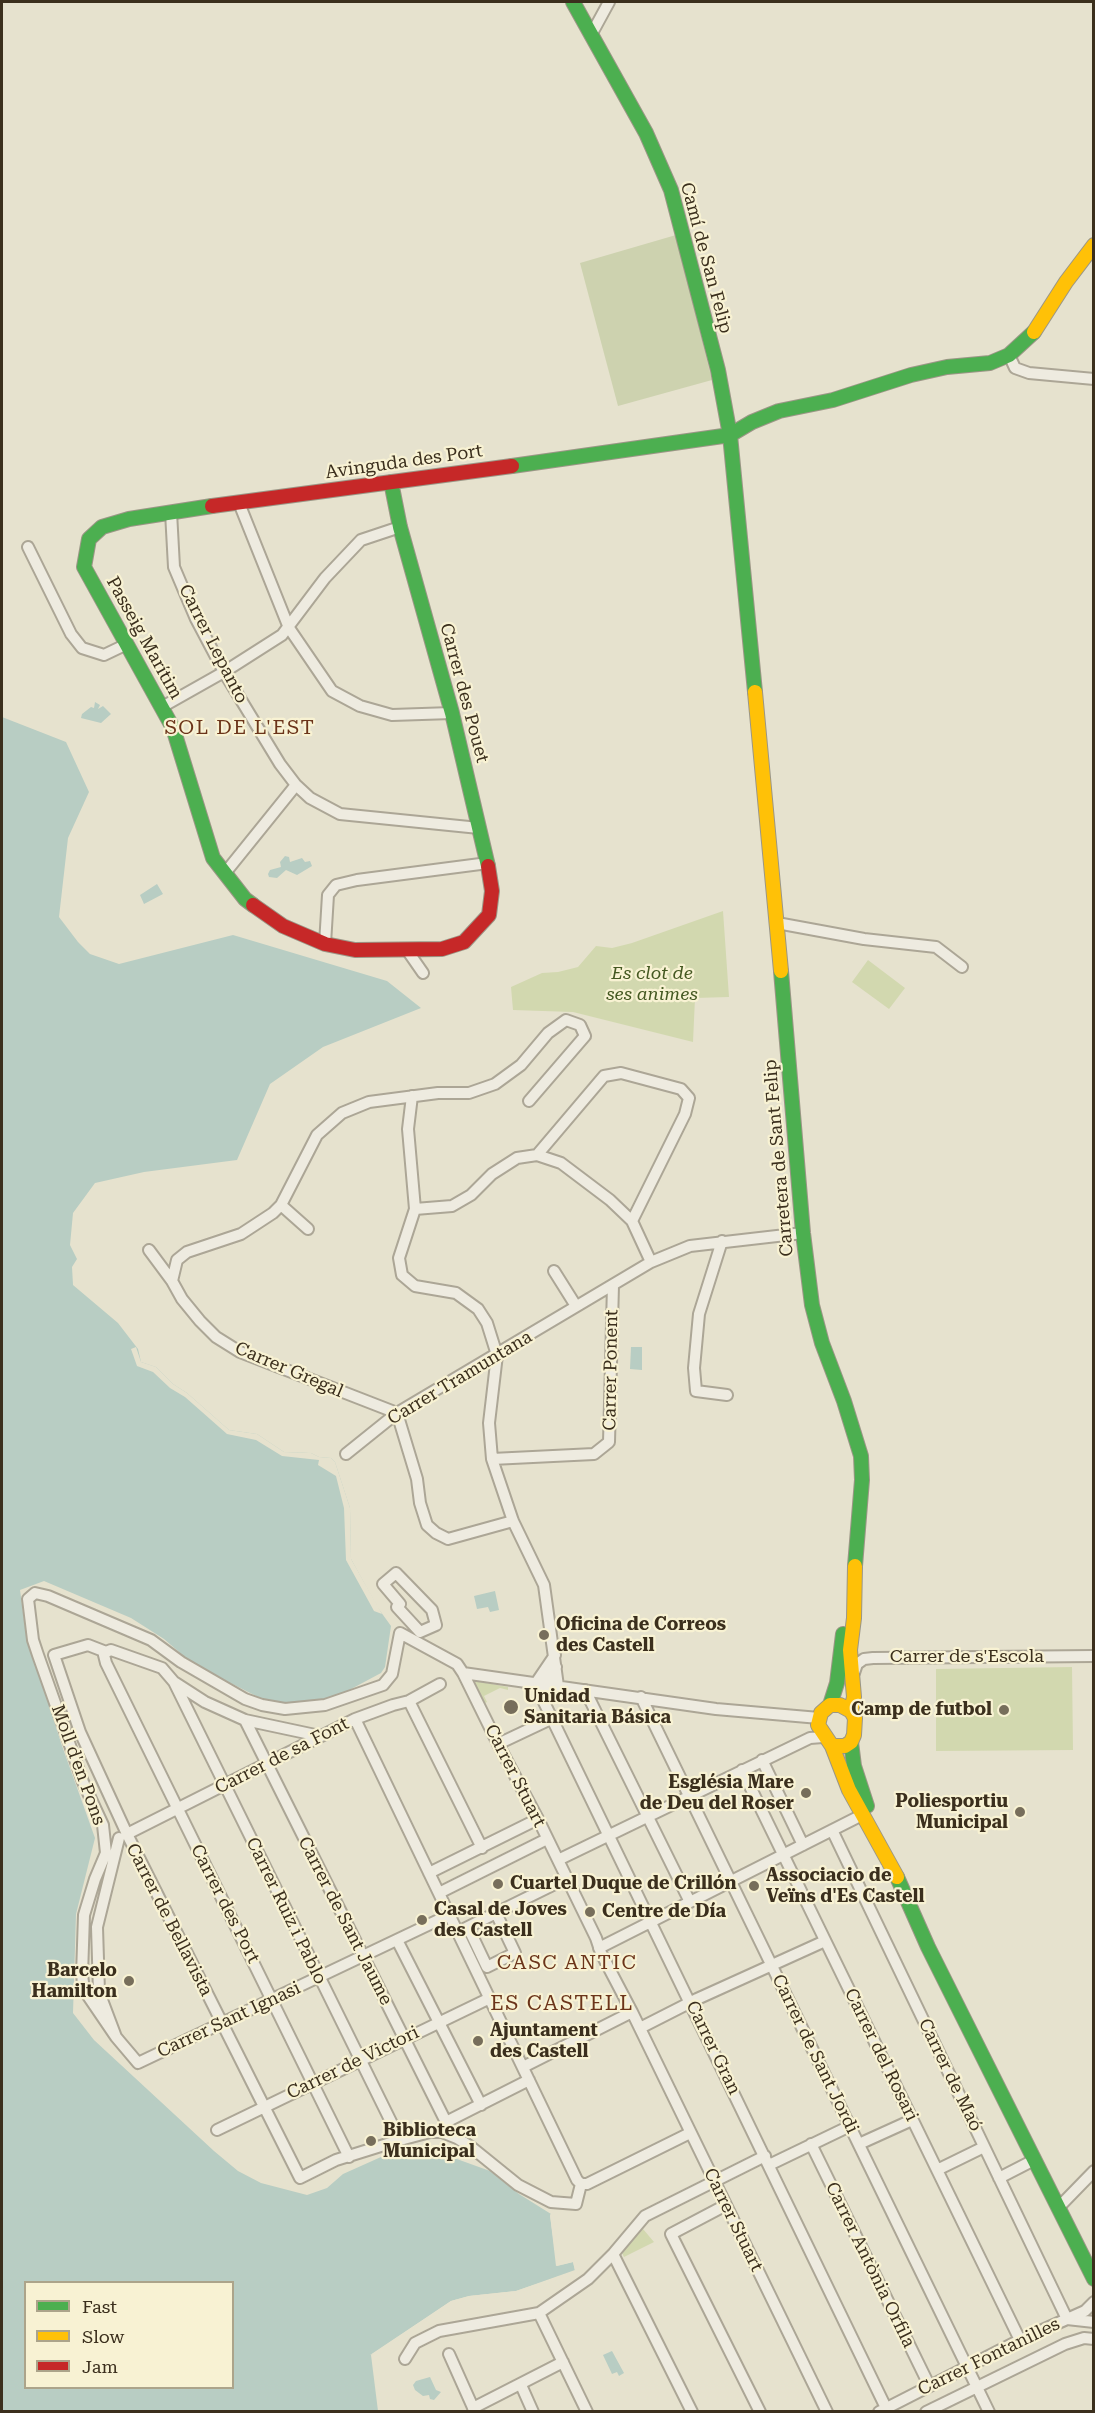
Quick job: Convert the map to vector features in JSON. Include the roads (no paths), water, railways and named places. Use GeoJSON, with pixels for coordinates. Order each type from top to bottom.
{"type":"FeatureCollection","features":[{"type":"Feature","properties":{"kind":"main road","name":"Camí de San Felip"},"geometry":{"type":"LineString","coordinates":[[573,2],[646,133],[671,190],[718,370],[730,435],[745,594]]}},
{"type":"Feature","properties":{"kind":"main road"},"geometry":{"type":"LineString","coordinates":[[1009,355],[1027,341],[1042,323],[1066,282],[1094,245]]}},
{"type":"Feature","properties":{"kind":"main road","name":"Avinguda des Port"},"geometry":{"type":"LineString","coordinates":[[89,539],[102,527],[129,519],[171,512],[712,439],[730,435],[752,422],[779,411],[833,400],[911,375],[947,367],[990,363],[1009,355]]}},
{"type":"Feature","properties":{"kind":"main road","name":"Carrer des Pouet"},"geometry":{"type":"LineString","coordinates":[[391,482],[400,527],[452,713],[488,863],[492,891],[489,915]]}},
{"type":"Feature","properties":{"kind":"main road","name":"Passeig Marítim"},"geometry":{"type":"LineString","coordinates":[[89,539],[84,567],[173,728],[213,858],[245,899],[283,926],[325,944],[355,950],[442,949],[464,942],[489,915]]}},
{"type":"Feature","properties":{"kind":"main road","name":"Carretera de Sant Felip"},"geometry":{"type":"LineString","coordinates":[[745,594],[777,923],[803,1233],[812,1305],[822,1343],[844,1401],[861,1456],[862,1480],[850,1650],[854,1697],[851,1711]]}},
{"type":"Feature","properties":{"kind":"main road"},"geometry":{"type":"LineString","coordinates":[[830,1706],[837,1683],[840,1647],[855,1572]]}},
{"type":"Feature","properties":{"kind":"main road"},"geometry":{"type":"LineString","coordinates":[[894,1870],[862,1815],[818,1725],[819,1718],[830,1706],[840,1705],[851,1711],[856,1723],[851,1742],[851,1754],[860,1786],[894,1870],[928,1947],[1093,2280]]}},
{"type":"Feature","properties":{"kind":"main road"},"geometry":{"type":"LineString","coordinates":[[827,1742],[842,1747],[851,1742]]}},
{"type":"Feature","properties":{"kind":"street"},"geometry":{"type":"LineString","coordinates":[[591,35],[609,2]]}},
{"type":"Feature","properties":{"kind":"street"},"geometry":{"type":"LineString","coordinates":[[1009,355],[1015,368],[1029,373],[1094,379]]}},
{"type":"Feature","properties":{"kind":"street"},"geometry":{"type":"LineString","coordinates":[[240,503],[289,628],[332,691],[360,706],[392,715],[452,713]]}},
{"type":"Feature","properties":{"kind":"street","name":"Carrer Lepanto"},"geometry":{"type":"LineString","coordinates":[[171,512],[174,567],[196,619],[224,672],[280,765],[296,784],[310,798],[340,814],[479,828]]}},
{"type":"Feature","properties":{"kind":"street"},"geometry":{"type":"LineString","coordinates":[[162,707],[224,672],[289,628],[325,578],[361,540],[400,527]]}},
{"type":"Feature","properties":{"kind":"street"},"geometry":{"type":"LineString","coordinates":[[28,546],[70,634],[82,648],[104,655],[127,644]]}},
{"type":"Feature","properties":{"kind":"street"},"geometry":{"type":"LineString","coordinates":[[225,873],[296,784]]}},
{"type":"Feature","properties":{"kind":"street"},"geometry":{"type":"LineString","coordinates":[[325,944],[328,895],[336,885],[357,880],[488,863]]}},
{"type":"Feature","properties":{"kind":"street"},"geometry":{"type":"LineString","coordinates":[[777,923],[864,939],[936,946],[962,967]]}},
{"type":"Feature","properties":{"kind":"street"},"geometry":{"type":"LineString","coordinates":[[407,950],[423,974]]}},
{"type":"Feature","properties":{"kind":"street"},"geometry":{"type":"LineString","coordinates":[[172,1276],[177,1260],[187,1252],[241,1234],[273,1213],[281,1205],[312,1142],[334,1119],[369,1102],[412,1096],[469,1093],[495,1084],[521,1065],[548,1033],[566,1020],[580,1025],[585,1036],[529,1101]]}},
{"type":"Feature","properties":{"kind":"street"},"geometry":{"type":"LineString","coordinates":[[537,1155],[604,1076],[621,1073],[681,1089],[689,1098],[685,1114],[632,1221]]}},
{"type":"Feature","properties":{"kind":"street"},"geometry":{"type":"LineString","coordinates":[[412,1096],[408,1129],[416,1209],[399,1258],[402,1275],[415,1286],[456,1293],[478,1309],[487,1323],[497,1355],[489,1423],[492,1459],[513,1521],[544,1585],[558,1686]]}},
{"type":"Feature","properties":{"kind":"street"},"geometry":{"type":"LineString","coordinates":[[416,1209],[452,1206],[471,1195],[492,1174],[517,1158],[537,1155],[561,1162],[610,1200],[632,1221],[651,1262]]}},
{"type":"Feature","properties":{"kind":"street"},"geometry":{"type":"LineString","coordinates":[[281,1205],[308,1229]]}},
{"type":"Feature","properties":{"kind":"street","name":"Carrer Tramuntana"},"geometry":{"type":"LineString","coordinates":[[346,1454],[397,1413],[651,1262],[690,1246],[803,1233]]}},
{"type":"Feature","properties":{"kind":"street"},"geometry":{"type":"LineString","coordinates":[[722,1241],[699,1314],[694,1368],[696,1391],[727,1395]]}},
{"type":"Feature","properties":{"kind":"street","name":"Carrer Gregal"},"geometry":{"type":"LineString","coordinates":[[149,1250],[172,1276],[182,1299],[216,1337],[240,1352],[397,1413]]}},
{"type":"Feature","properties":{"kind":"street"},"geometry":{"type":"LineString","coordinates":[[554,1271],[576,1306]]}},
{"type":"Feature","properties":{"kind":"street","name":"Carrer Ponent"},"geometry":{"type":"LineString","coordinates":[[492,1459],[594,1454],[609,1442],[613,1285]]}},
{"type":"Feature","properties":{"kind":"street"},"geometry":{"type":"LineString","coordinates":[[397,1413],[417,1479],[420,1503],[427,1525],[448,1539],[513,1521]]}},
{"type":"Feature","properties":{"kind":"street"},"geometry":{"type":"LineString","coordinates":[[396,1573],[432,1610],[436,1625],[420,1632],[397,1607],[400,1604],[383,1584],[396,1573]]}},
{"type":"Feature","properties":{"kind":"street","name":"Moll d'en Pons"},"geometry":{"type":"LineString","coordinates":[[116,2037],[84,1990],[82,1974],[84,1915],[106,1853],[103,1825],[71,1751],[33,1640],[28,1599],[35,1593],[48,1596],[151,1640],[181,1662],[244,1699],[262,1706],[285,1709],[326,1705],[383,1685],[392,1674],[400,1633],[460,1668]]}},
{"type":"Feature","properties":{"kind":"street","name":"Carrer de Bellavista"},"geometry":{"type":"LineString","coordinates":[[106,1652],[88,1645],[54,1655],[80,1732],[123,1836],[300,2178],[336,2160],[349,2157]]}},
{"type":"Feature","properties":{"kind":"street"},"geometry":{"type":"LineString","coordinates":[[106,1652],[111,1650],[162,1668],[174,1682],[205,1702],[245,1720],[320,1736]]}},
{"type":"Feature","properties":{"kind":"street","name":"Carrer des Port"},"geometry":{"type":"LineString","coordinates":[[106,1652],[104,1655],[106,1663],[349,2157]]}},
{"type":"Feature","properties":{"kind":"street"},"geometry":{"type":"LineString","coordinates":[[541,1684],[555,1655]]}},
{"type":"Feature","properties":{"kind":"street","name":"Carrer de s'Escola"},"geometry":{"type":"LineString","coordinates":[[853,1679],[857,1664],[864,1659],[873,1658],[1094,1656]]}},
{"type":"Feature","properties":{"kind":"street"},"geometry":{"type":"LineString","coordinates":[[541,1684],[556,1667]]}},
{"type":"Feature","properties":{"kind":"street"},"geometry":{"type":"LineString","coordinates":[[460,1668],[541,1684],[716,1709],[819,1718]]}},
{"type":"Feature","properties":{"kind":"street","name":"Carrer Stuart"},"geometry":{"type":"LineString","coordinates":[[460,1668],[538,1819],[826,2412]]}},
{"type":"Feature","properties":{"kind":"street","name":"Carrer Ruiz i Pablo"},"geometry":{"type":"LineString","coordinates":[[174,1682],[359,2061],[400,2140]]}},
{"type":"Feature","properties":{"kind":"street","name":"Carrer de sa Font"},"geometry":{"type":"LineString","coordinates":[[123,1836],[355,1719],[409,1701],[440,1684]]}},
{"type":"Feature","properties":{"kind":"street","name":"Carrer Gran"},"geometry":{"type":"LineString","coordinates":[[541,1684],[542,1696],[608,1836],[691,2002],[885,2410]]}},
{"type":"Feature","properties":{"kind":"street"},"geometry":{"type":"LineString","coordinates":[[585,1690],[690,1902]]}},
{"type":"Feature","properties":{"kind":"street","name":"Carrer de Sant Jordi"},"geometry":{"type":"LineString","coordinates":[[641,1697],[989,2412]]}},
{"type":"Feature","properties":{"kind":"street"},"geometry":{"type":"LineString","coordinates":[[409,1701],[482,1848]]}},
{"type":"Feature","properties":{"kind":"street"},"geometry":{"type":"LineString","coordinates":[[498,1744],[553,1718]]}},
{"type":"Feature","properties":{"kind":"street"},"geometry":{"type":"LineString","coordinates":[[355,1719],[449,1915],[463,1929],[487,1967],[515,1953],[496,1913]]}},
{"type":"Feature","properties":{"kind":"street","name":"Carrer de Sant Jaume"},"geometry":{"type":"LineString","coordinates":[[245,1720],[404,2039],[444,2127]]}},
{"type":"Feature","properties":{"kind":"street"},"geometry":{"type":"LineString","coordinates":[[558,1860],[810,1738],[827,1742]]}},
{"type":"Feature","properties":{"kind":"street"},"geometry":{"type":"LineString","coordinates":[[762,1760],[803,1845]]}},
{"type":"Feature","properties":{"kind":"street","name":"Carrer del Rosari"},"geometry":{"type":"LineString","coordinates":[[742,1770],[1020,2340]]}},
{"type":"Feature","properties":{"kind":"street"},"geometry":{"type":"LineString","coordinates":[[599,1948],[862,1815]]}},
{"type":"Feature","properties":{"kind":"street"},"geometry":{"type":"LineString","coordinates":[[429,1873],[538,1819]]}},
{"type":"Feature","properties":{"kind":"street","name":"Carrer de Maó"},"geometry":{"type":"LineString","coordinates":[[832,1830],[1067,2319]]}},
{"type":"Feature","properties":{"kind":"street"},"geometry":{"type":"LineString","coordinates":[[116,2037],[99,1992],[97,1927],[123,1836]]}},
{"type":"Feature","properties":{"kind":"street"},"geometry":{"type":"LineString","coordinates":[[439,1893],[547,1839]]}},
{"type":"Feature","properties":{"kind":"street"},"geometry":{"type":"LineString","coordinates":[[463,1929],[567,1878]]}},
{"type":"Feature","properties":{"kind":"street","name":"Carrer Sant Ignasi"},"geometry":{"type":"LineString","coordinates":[[116,2037],[138,2063],[449,1915]]}},
{"type":"Feature","properties":{"kind":"street"},"geometry":{"type":"LineString","coordinates":[[463,1929],[490,1998],[577,2180],[581,2184],[587,2184],[690,2133]]}},
{"type":"Feature","properties":{"kind":"street"},"geometry":{"type":"LineString","coordinates":[[397,1940],[481,2105]]}},
{"type":"Feature","properties":{"kind":"street"},"geometry":{"type":"LineString","coordinates":[[640,2028],[691,2002],[825,1941]]}},
{"type":"Feature","properties":{"kind":"street","name":"Carrer de Victori"},"geometry":{"type":"LineString","coordinates":[[217,2130],[490,1998]]}},
{"type":"Feature","properties":{"kind":"street"},"geometry":{"type":"LineString","coordinates":[[523,2067],[632,2012]]}},
{"type":"Feature","properties":{"kind":"street"},"geometry":{"type":"LineString","coordinates":[[349,2157],[444,2127],[530,2080]]}},
{"type":"Feature","properties":{"kind":"street"},"geometry":{"type":"LineString","coordinates":[[859,2144],[912,2120]]}},
{"type":"Feature","properties":{"kind":"street"},"geometry":{"type":"LineString","coordinates":[[405,2359],[415,2343],[439,2331],[539,2313],[588,2279],[645,2216],[714,2181],[811,2144],[850,2126]]}},
{"type":"Feature","properties":{"kind":"street"},"geometry":{"type":"LineString","coordinates":[[444,2127],[518,2185],[551,2202],[576,2204],[581,2184]]}},
{"type":"Feature","properties":{"kind":"street","name":"Carrer Antònia Orfila"},"geometry":{"type":"LineString","coordinates":[[811,2144],[929,2385]]}},
{"type":"Feature","properties":{"kind":"street"},"geometry":{"type":"LineString","coordinates":[[937,2170],[984,2147]]}},
{"type":"Feature","properties":{"kind":"street"},"geometry":{"type":"LineString","coordinates":[[999,2178],[1034,2160]]}},
{"type":"Feature","properties":{"kind":"street"},"geometry":{"type":"LineString","coordinates":[[1058,2208],[1094,2171]]}},
{"type":"Feature","properties":{"kind":"street"},"geometry":{"type":"LineString","coordinates":[[726,2205],[671,2234],[760,2412]]}},
{"type":"Feature","properties":{"kind":"street"},"geometry":{"type":"LineString","coordinates":[[613,2254],[692,2412]]}},
{"type":"Feature","properties":{"kind":"street","name":"Carrer Fontanilles"},"geometry":{"type":"LineString","coordinates":[[885,2410],[967,2366],[1085,2311],[1094,2302]]}},
{"type":"Feature","properties":{"kind":"street"},"geometry":{"type":"LineString","coordinates":[[539,2313],[587,2412]]}},
{"type":"Feature","properties":{"kind":"street","name":"Carrer Fontanilles"},"geometry":{"type":"LineString","coordinates":[[1067,2319],[1094,2322]]}},
{"type":"Feature","properties":{"kind":"street","name":"Carrer Fontanilles"},"geometry":{"type":"LineString","coordinates":[[926,2412],[1065,2344],[1084,2338],[1094,2339]]}},
{"type":"Feature","properties":{"kind":"street"},"geometry":{"type":"LineString","coordinates":[[449,2354],[474,2410],[563,2362]]}},
{"type":"Feature","properties":{"kind":"street"},"geometry":{"type":"LineString","coordinates":[[521,2385],[533,2412]]}},
{"type":"Feature","properties":{"kind":"place","name":"Oficina de Correos des Castell"},"geometry":{"type":"Point","coordinates":[544,1635]}},
{"type":"Feature","properties":{"kind":"place","name":"Unidad Sanitaria Básica"},"geometry":{"type":"Point","coordinates":[511,1707]}},
{"type":"Feature","properties":{"kind":"place","name":"Camp de futbol"},"geometry":{"type":"Point","coordinates":[1004,1710]}},
{"type":"Feature","properties":{"kind":"place","name":"Església Mare de Deu del Roser"},"geometry":{"type":"Point","coordinates":[806,1793]}},
{"type":"Feature","properties":{"kind":"place","name":"Poliesportiu Municipal"},"geometry":{"type":"Point","coordinates":[1020,1812]}},
{"type":"Feature","properties":{"kind":"place","name":"Cuartel Duque de Crillón"},"geometry":{"type":"Point","coordinates":[498,1884]}},
{"type":"Feature","properties":{"kind":"place","name":"Associacio de Veïns d'Es Castell"},"geometry":{"type":"Point","coordinates":[754,1886]}},
{"type":"Feature","properties":{"kind":"place","name":"Centre de Día"},"geometry":{"type":"Point","coordinates":[590,1912]}},
{"type":"Feature","properties":{"kind":"place","name":"Casal de Joves des Castell"},"geometry":{"type":"Point","coordinates":[422,1920]}},
{"type":"Feature","properties":{"kind":"place","name":"Barcelo Hamilton"},"geometry":{"type":"Point","coordinates":[129,1981]}},
{"type":"Feature","properties":{"kind":"place","name":"Ajuntament des Castell"},"geometry":{"type":"Point","coordinates":[478,2041]}},
{"type":"Feature","properties":{"kind":"place","name":"Biblioteca Municipal"},"geometry":{"type":"Point","coordinates":[371,2141]}},
{"type":"Feature","properties":{"kind":"district","name":"SOL DE L'EST"},"geometry":{"type":"Point","coordinates":[240,728]}},
{"type":"Feature","properties":{"kind":"district","name":"CASC ANTIC"},"geometry":{"type":"Point","coordinates":[567,1963]}},
{"type":"Feature","properties":{"kind":"district","name":"ES CASTELL"},"geometry":{"type":"Point","coordinates":[562,2004]}},
{"type":"Feature","properties":{"kind":"park label","name":"Es clot de ses animes"},"geometry":{"type":"Point","coordinates":[652,984]}}]}
